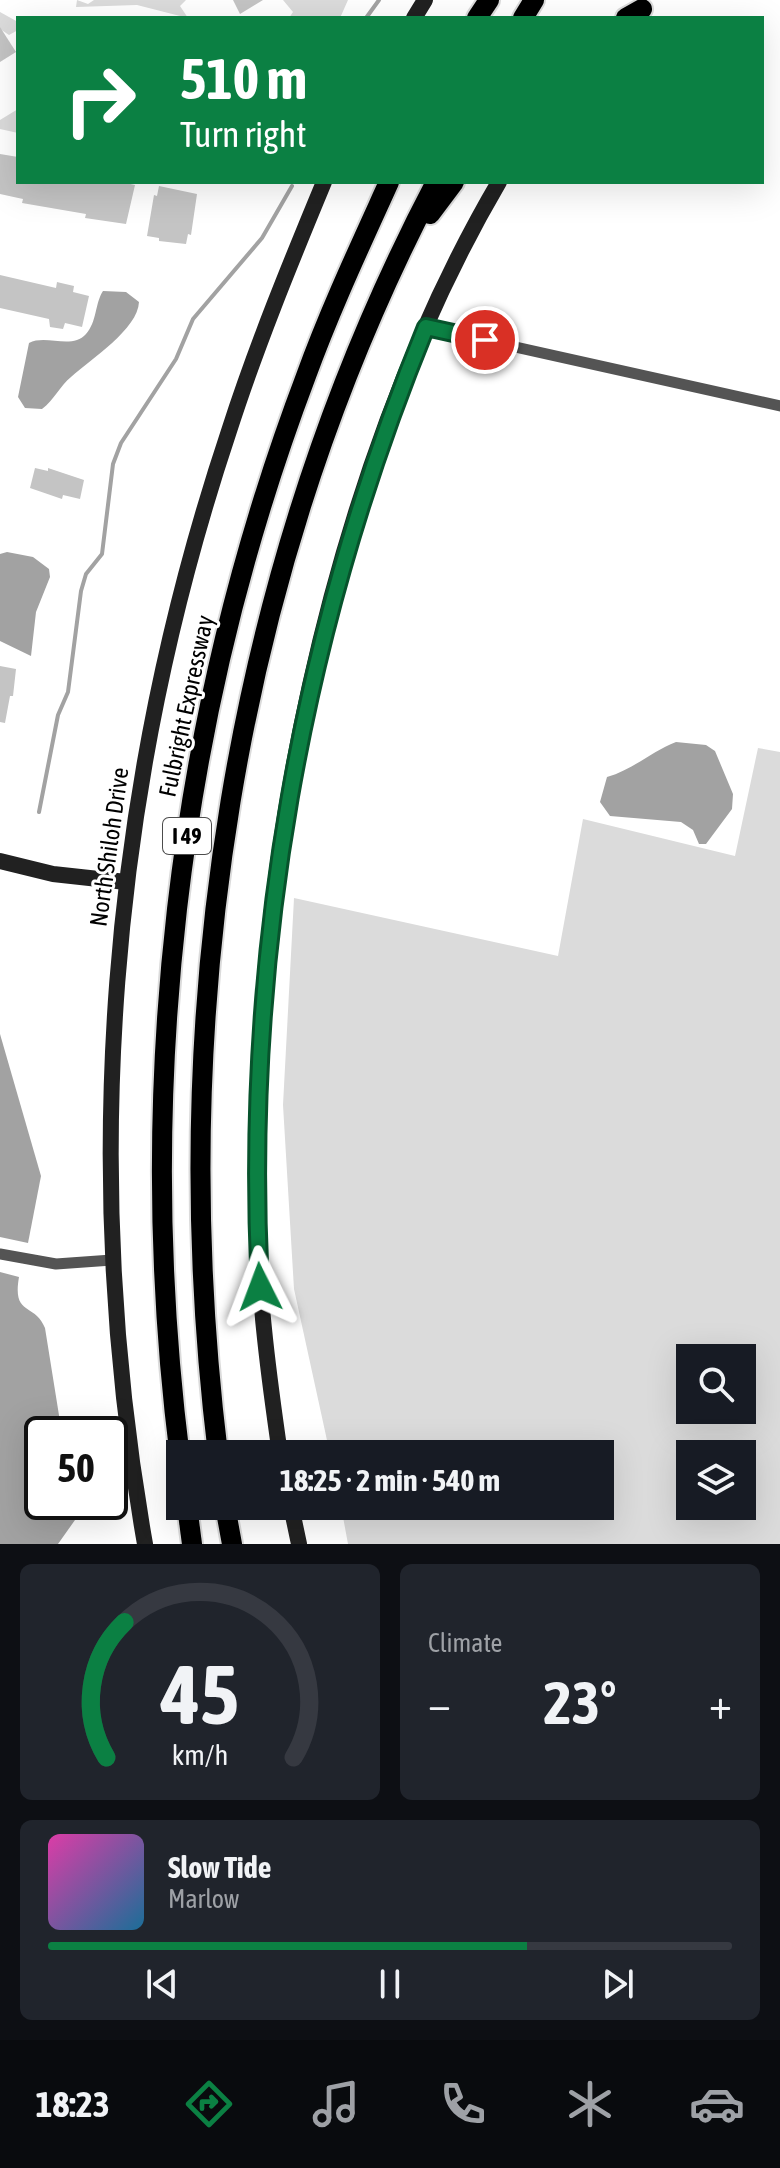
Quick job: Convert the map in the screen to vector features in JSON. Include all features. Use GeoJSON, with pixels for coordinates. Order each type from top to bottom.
{"type":"FeatureCollection","features":[{"type":"Feature","properties":{"kind":"highway","name":"Fulbright Expressway"},"geometry":{"type":"LineString","coordinates":[[178,1440],[164,1288],[161,1133],[170,973],[188,828],[217,674],[252,537],[306,376],[388,184]]}},
{"type":"Feature","properties":{"kind":"highway","name":"I 49"},"geometry":{"type":"LineString","coordinates":[[217,1440],[202,1287],[199,1169],[208,977],[224,839],[250,698],[288,547],[343,384],[396,258],[435,184]]}},
{"type":"Feature","properties":{"kind":"highway"},"geometry":{"type":"LineString","coordinates":[[396,258],[452,184]]}},
{"type":"Feature","properties":{"kind":"highway"},"geometry":{"type":"LineString","coordinates":[[189,1520],[192,1544]]}},
{"type":"Feature","properties":{"kind":"highway"},"geometry":{"type":"LineString","coordinates":[[228,1520],[232,1544]]}},
{"type":"Feature","properties":{"kind":"main road","name":"North Shiloh Drive"},"geometry":{"type":"LineString","coordinates":[[145,1544],[123,1395],[112,1260],[109,1114],[126,882],[166,658],[202,518],[229,430],[323,184]]}},
{"type":"Feature","properties":{"kind":"main road"},"geometry":{"type":"LineString","coordinates":[[278,1440],[264,1334],[256,1212],[258,1090],[272,910],[294,765],[331,602],[370,474],[450,272],[498,184]]}},
{"type":"Feature","properties":{"kind":"main road"},"geometry":{"type":"LineString","coordinates":[[0,861],[53,874],[126,882]]}},
{"type":"Feature","properties":{"kind":"main road"},"geometry":{"type":"LineString","coordinates":[[294,1520],[299,1544]]}},
{"type":"Feature","properties":{"kind":"street"},"geometry":{"type":"LineString","coordinates":[[426,327],[780,406]]}},
{"type":"Feature","properties":{"kind":"street"},"geometry":{"type":"LineString","coordinates":[[0,1254],[56,1264],[112,1260]]}},
{"type":"Feature","properties":{"kind":"shaded area"},"geometry":{"type":"Polygon","coordinates":[[[77,0],[88,4],[94,0],[186,0],[180,6],[187,16],[137,5],[76,7],[77,0]]]}},
{"type":"Feature","properties":{"kind":"shaded area"},"geometry":{"type":"Polygon","coordinates":[[[283,0],[348,0],[341,16],[290,16],[293,12],[283,0]]]}},
{"type":"Feature","properties":{"kind":"shaded area"},"geometry":{"type":"Polygon","coordinates":[[[0,12],[16,21],[16,31],[9,35],[0,29],[0,12]]]}},
{"type":"Feature","properties":{"kind":"shaded area"},"geometry":{"type":"Polygon","coordinates":[[[16,110],[16,133],[0,129],[0,120],[16,110]]]}},
{"type":"Feature","properties":{"kind":"shaded area"},"geometry":{"type":"Polygon","coordinates":[[[103,291],[126,292],[139,302],[131,323],[67,381],[42,409],[25,408],[18,397],[29,343],[80,339],[92,324],[103,291]]]}},
{"type":"Feature","properties":{"kind":"shaded area"},"geometry":{"type":"Polygon","coordinates":[[[7,552],[33,557],[49,569],[50,577],[36,612],[31,656],[0,641],[0,554],[7,552]]]}},
{"type":"Feature","properties":{"kind":"shaded area"},"geometry":{"type":"Polygon","coordinates":[[[676,742],[706,745],[715,751],[733,794],[732,809],[706,844],[699,844],[693,830],[681,822],[610,816],[600,802],[607,777],[676,742]]]}},
{"type":"Feature","properties":{"kind":"shaded area"},"geometry":{"type":"Polygon","coordinates":[[[758,748],[780,752],[780,1544],[348,1544],[344,1520],[614,1520],[614,1440],[327,1440],[294,1289],[283,1105],[294,898],[558,956],[583,819],[735,856],[758,748]]]}},
{"type":"Feature","properties":{"kind":"shaded area"},"geometry":{"type":"Polygon","coordinates":[[[0,1034],[41,1176],[28,1243],[0,1237],[0,1034]]]}},
{"type":"Feature","properties":{"kind":"shaded area"},"geometry":{"type":"Polygon","coordinates":[[[0,1272],[19,1277],[18,1290],[22,1304],[41,1320],[45,1328],[59,1416],[24,1416],[24,1520],[75,1520],[58,1544],[0,1544],[0,1272]]]}},
{"type":"Feature","properties":{"kind":"building"},"geometry":{"type":"Polygon","coordinates":[[[233,0],[263,0],[240,14],[233,0]]]}},
{"type":"Feature","properties":{"kind":"building"},"geometry":{"type":"Polygon","coordinates":[[[0,27],[16,52],[0,62],[0,27]]]}},
{"type":"Feature","properties":{"kind":"building"},"geometry":{"type":"Polygon","coordinates":[[[0,154],[16,157],[16,184],[135,185],[126,224],[22,203],[23,199],[0,194],[0,154]]]}},
{"type":"Feature","properties":{"kind":"building"},"geometry":{"type":"Polygon","coordinates":[[[159,186],[197,194],[191,235],[188,234],[186,244],[159,241],[159,238],[147,236],[154,195],[157,196],[159,186]]]}},
{"type":"Feature","properties":{"kind":"building"},"geometry":{"type":"Polygon","coordinates":[[[0,275],[56,288],[57,282],[74,286],[73,292],[89,296],[82,327],[65,323],[63,329],[50,327],[49,319],[0,308],[0,275]]]}},
{"type":"Feature","properties":{"kind":"building"},"geometry":{"type":"Polygon","coordinates":[[[35,468],[48,471],[48,468],[84,480],[80,499],[63,495],[62,499],[30,488],[35,468]]]}},
{"type":"Feature","properties":{"kind":"building"},"geometry":{"type":"Polygon","coordinates":[[[0,666],[16,669],[13,696],[10,696],[5,723],[0,722],[0,666]]]}},
{"type":"Feature","properties":{"kind":"waterway"},"geometry":{"type":"LineString","coordinates":[[367,16],[379,0]]}},
{"type":"Feature","properties":{"kind":"waterway"},"geometry":{"type":"LineString","coordinates":[[39,812],[58,715],[68,692],[81,591],[86,574],[102,554],[113,464],[121,443],[176,359],[193,319],[262,238],[292,186]]}},
{"type":"Feature","properties":{"kind":"route"},"geometry":{"type":"LineString","coordinates":[[260,1287],[256,1174],[264,989],[282,834],[317,658],[361,500],[426,327],[485,340]]}}]}
